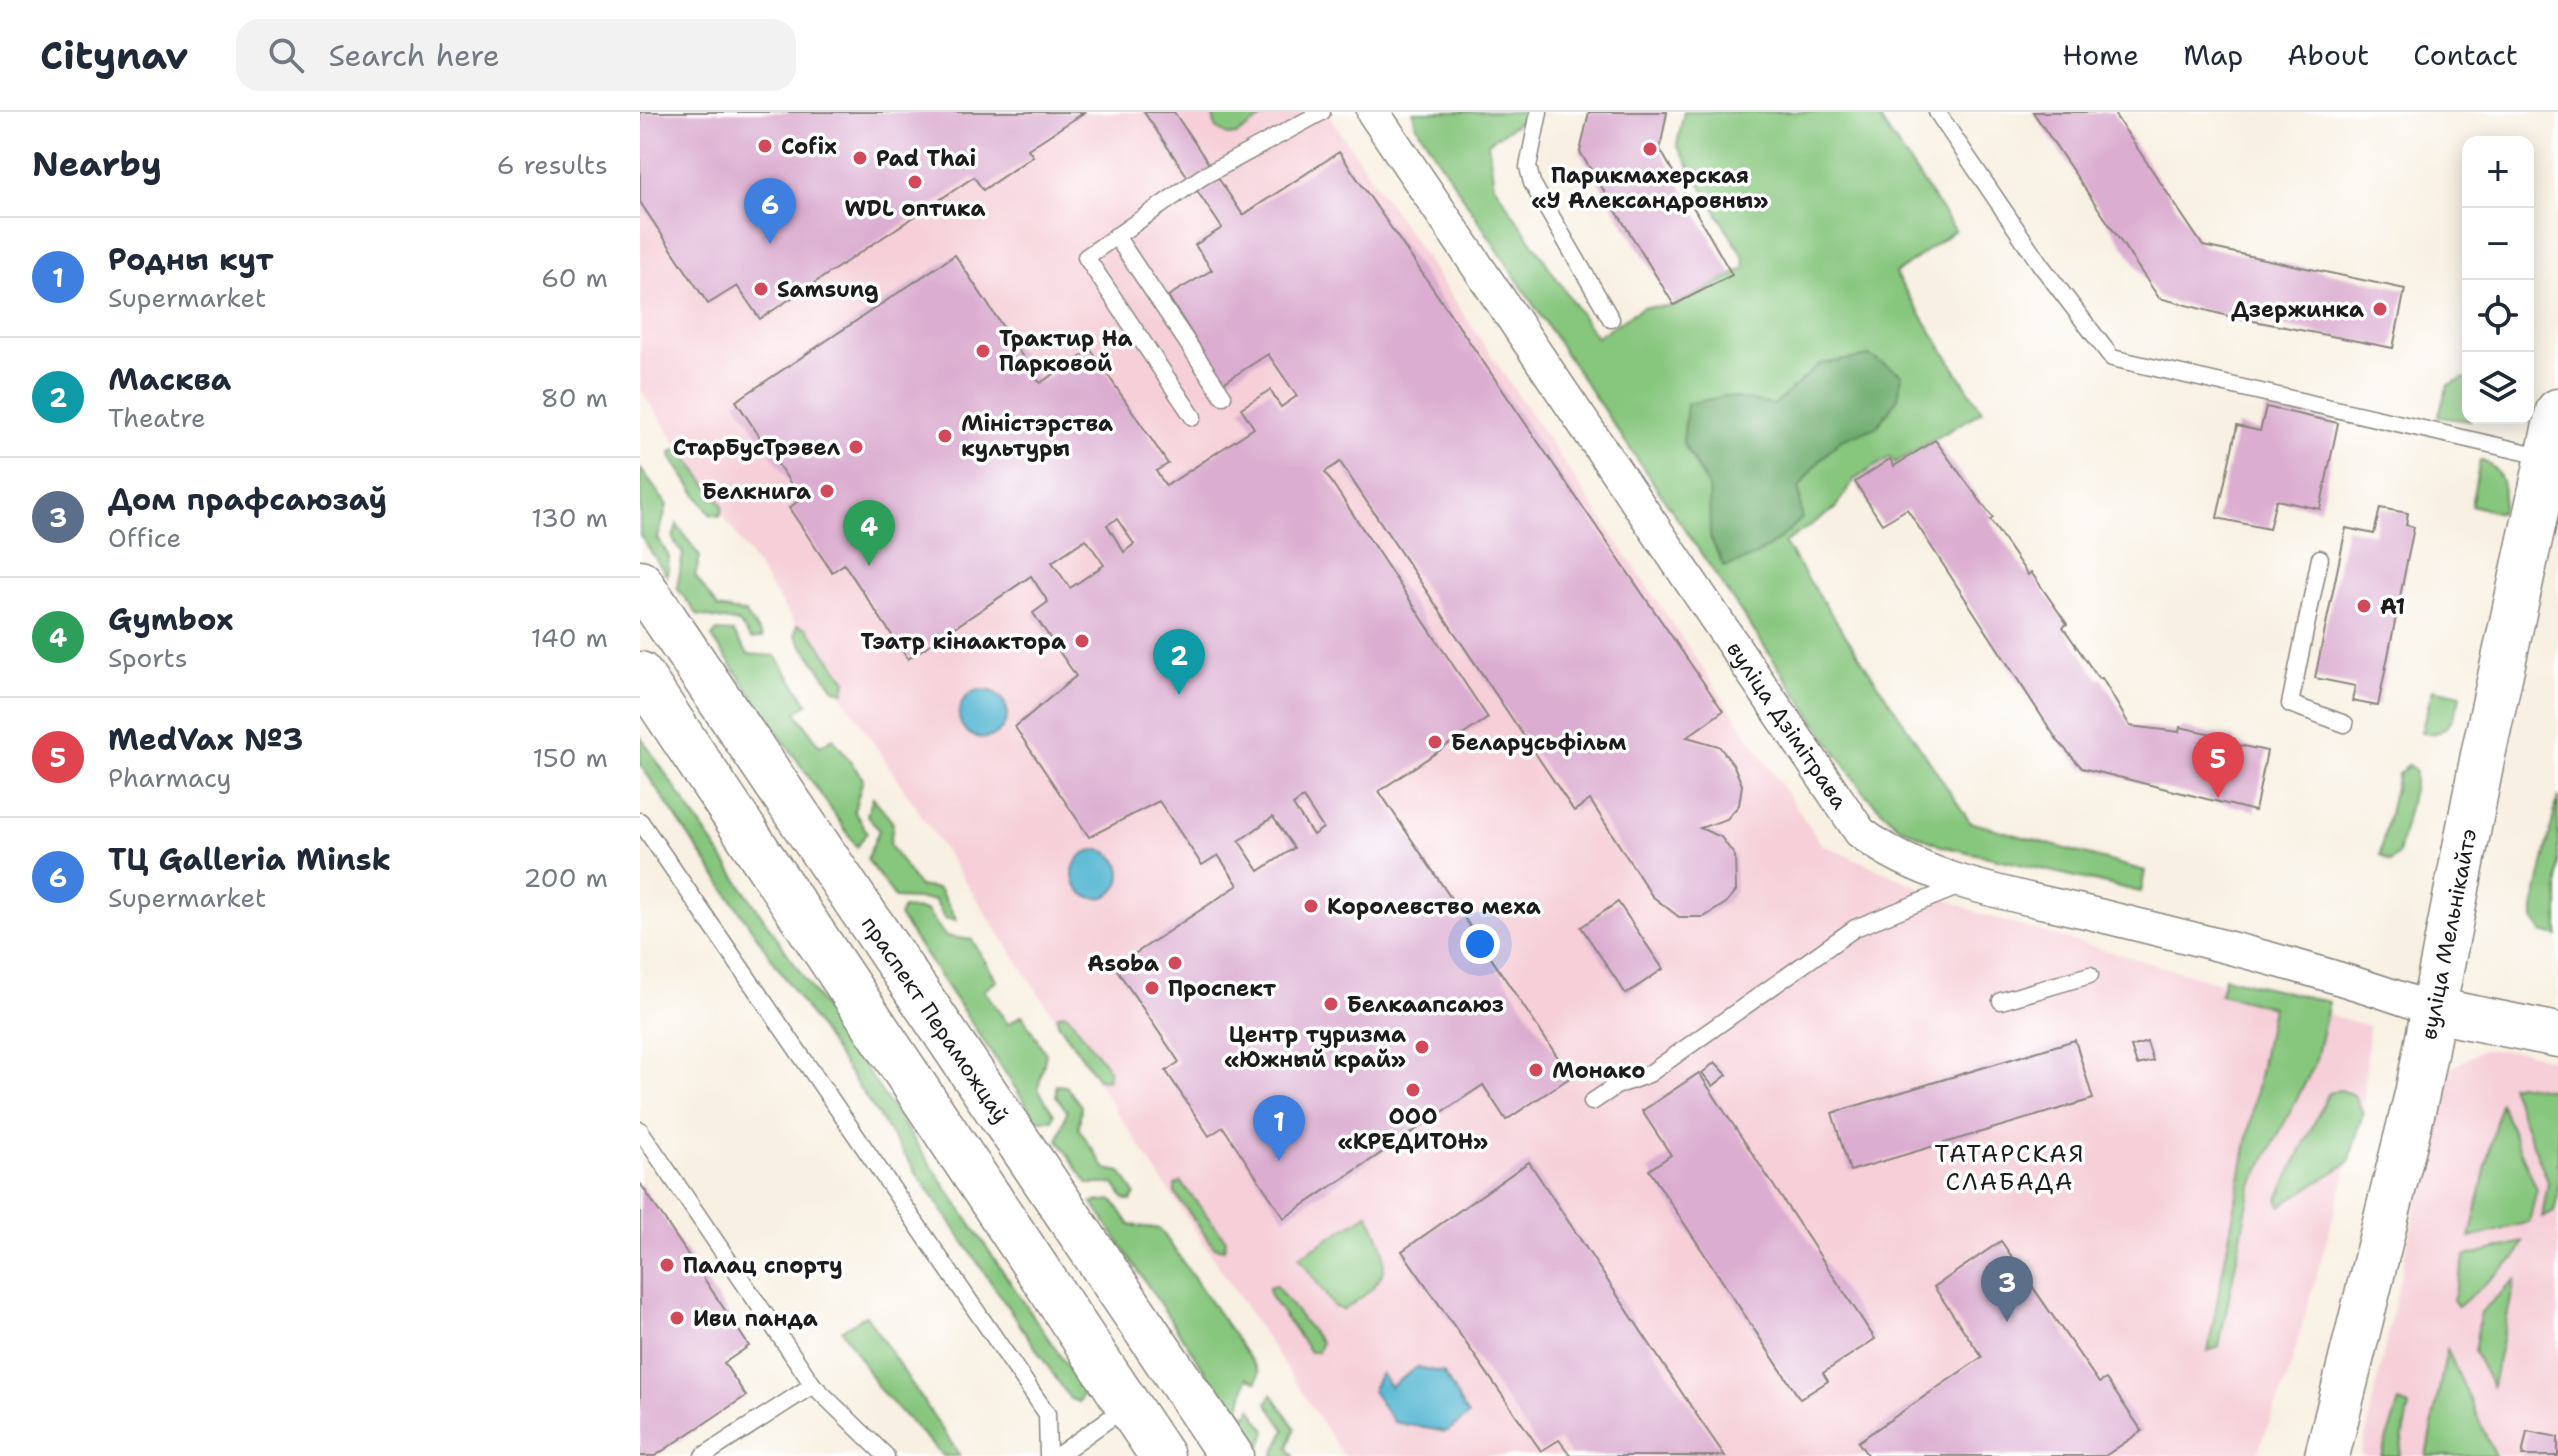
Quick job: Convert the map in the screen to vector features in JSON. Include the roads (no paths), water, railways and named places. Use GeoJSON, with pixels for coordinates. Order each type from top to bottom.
{"type":"FeatureCollection","features":[{"type":"Feature","properties":{"kind":"main road","name":"вуліца Мельнікайтэ"},"geometry":{"type":"LineString","coordinates":[[2327,1456],[2404,1147],[2483,755],[2558,411]]}},
{"type":"Feature","properties":{"kind":"main road","name":"праспект Пераможцаў"},"geometry":{"type":"LineString","coordinates":[[640,582],[1231,1456]]}},
{"type":"Feature","properties":{"kind":"main road"},"geometry":{"type":"LineString","coordinates":[[640,674],[1162,1456]]}},
{"type":"Feature","properties":{"kind":"main road"},"geometry":{"type":"LineString","coordinates":[[2434,1010],[2558,1035]]}},
{"type":"Feature","properties":{"kind":"street","name":"вуліца Дзімітрава"},"geometry":{"type":"LineString","coordinates":[[1372,114],[1579,413],[1839,805],[1860,832],[1877,845],[1926,869],[1969,883],[2352,981],[2434,1010]]}},
{"type":"Feature","properties":{"kind":"lane"},"geometry":{"type":"LineString","coordinates":[[1193,417],[1086,257],[1202,177],[1322,112]]}},
{"type":"Feature","properties":{"kind":"lane"},"geometry":{"type":"LineString","coordinates":[[1539,112],[1528,167],[1532,183],[1611,319]]}},
{"type":"Feature","properties":{"kind":"lane"},"geometry":{"type":"LineString","coordinates":[[1937,112],[2040,264],[2112,358],[2547,458]]}},
{"type":"Feature","properties":{"kind":"lane"},"geometry":{"type":"LineString","coordinates":[[1116,236],[1223,396]]}},
{"type":"Feature","properties":{"kind":"lane"},"geometry":{"type":"LineString","coordinates":[[2320,558],[2290,704],[2345,724]]}},
{"type":"Feature","properties":{"kind":"lane"},"geometry":{"type":"LineString","coordinates":[[640,821],[1047,1414],[1048,1456]]}},
{"type":"Feature","properties":{"kind":"lane"},"geometry":{"type":"LineString","coordinates":[[1592,1102],[1616,1086],[1649,1074],[1855,928],[1969,883]]}},
{"type":"Feature","properties":{"kind":"lane"},"geometry":{"type":"LineString","coordinates":[[2001,1001],[2090,975]]}},
{"type":"Feature","properties":{"kind":"lane"},"geometry":{"type":"LineString","coordinates":[[640,1130],[813,1385],[886,1456]]}},
{"type":"Feature","properties":{"kind":"lane"},"geometry":{"type":"LineString","coordinates":[[703,1456],[813,1385]]}},
{"type":"Feature","properties":{"kind":"lane"},"geometry":{"type":"LineString","coordinates":[[1057,1456],[1127,1406]]}},
{"type":"Feature","properties":{"kind":"water"},"geometry":{"type":"Polygon","coordinates":[[[983,690],[1000,697],[1007,714],[1000,731],[983,738],[966,731],[959,714],[966,697],[983,690]]]}},
{"type":"Feature","properties":{"kind":"water"},"geometry":{"type":"Polygon","coordinates":[[[1097,850],[1114,857],[1121,874],[1114,891],[1097,898],[1080,891],[1073,874],[1080,857],[1097,850]]]}},
{"type":"Feature","properties":{"kind":"water"},"geometry":{"type":"Polygon","coordinates":[[[1417,1367],[1444,1373],[1468,1416],[1446,1432],[1394,1422],[1372,1391],[1381,1373],[1390,1387],[1417,1367]]]}},
{"type":"Feature","properties":{"kind":"place","name":"Cofix"},"geometry":{"type":"Point","coordinates":[765,146]}},
{"type":"Feature","properties":{"kind":"place","name":"Парикмахерская «У Александровны»"},"geometry":{"type":"Point","coordinates":[1650,149]}},
{"type":"Feature","properties":{"kind":"place","name":"Pad Thai"},"geometry":{"type":"Point","coordinates":[860,158]}},
{"type":"Feature","properties":{"kind":"place","name":"WDL оптика"},"geometry":{"type":"Point","coordinates":[915,182]}},
{"type":"Feature","properties":{"kind":"place","name":"ТЦ Galleria Minsk"},"geometry":{"type":"Point","coordinates":[770,244]}},
{"type":"Feature","properties":{"kind":"place","name":"Samsung"},"geometry":{"type":"Point","coordinates":[761,289]}},
{"type":"Feature","properties":{"kind":"place","name":"Дзержинка"},"geometry":{"type":"Point","coordinates":[2380,309]}},
{"type":"Feature","properties":{"kind":"place","name":"Трактир На Парковой"},"geometry":{"type":"Point","coordinates":[983,351]}},
{"type":"Feature","properties":{"kind":"place","name":"Міністэрства культуры"},"geometry":{"type":"Point","coordinates":[945,436]}},
{"type":"Feature","properties":{"kind":"place","name":"СтарБусТрэвел"},"geometry":{"type":"Point","coordinates":[856,447]}},
{"type":"Feature","properties":{"kind":"place","name":"Белкнига"},"geometry":{"type":"Point","coordinates":[827,491]}},
{"type":"Feature","properties":{"kind":"place","name":"Gymbox"},"geometry":{"type":"Point","coordinates":[869,566]}},
{"type":"Feature","properties":{"kind":"place","name":"A1"},"geometry":{"type":"Point","coordinates":[2364,606]}},
{"type":"Feature","properties":{"kind":"place","name":"Тэатр кінаактора"},"geometry":{"type":"Point","coordinates":[1082,641]}},
{"type":"Feature","properties":{"kind":"place","name":"Масква"},"geometry":{"type":"Point","coordinates":[1179,695]}},
{"type":"Feature","properties":{"kind":"place","name":"Беларусьфільм"},"geometry":{"type":"Point","coordinates":[1435,742]}},
{"type":"Feature","properties":{"kind":"place","name":"MedVax №3"},"geometry":{"type":"Point","coordinates":[2218,798]}},
{"type":"Feature","properties":{"kind":"place","name":"Королевство меха"},"geometry":{"type":"Point","coordinates":[1311,906]}},
{"type":"Feature","properties":{"kind":"place","name":"Asoba"},"geometry":{"type":"Point","coordinates":[1175,963]}},
{"type":"Feature","properties":{"kind":"place","name":"Проспект"},"geometry":{"type":"Point","coordinates":[1152,988]}},
{"type":"Feature","properties":{"kind":"place","name":"Белкаапсаюз"},"geometry":{"type":"Point","coordinates":[1331,1004]}},
{"type":"Feature","properties":{"kind":"place","name":"Центр туризма «Южный край»"},"geometry":{"type":"Point","coordinates":[1422,1047]}},
{"type":"Feature","properties":{"kind":"place","name":"Монако"},"geometry":{"type":"Point","coordinates":[1536,1070]}},
{"type":"Feature","properties":{"kind":"place","name":"ООО «КРЕДИТОН»"},"geometry":{"type":"Point","coordinates":[1413,1090]}},
{"type":"Feature","properties":{"kind":"place","name":"Родны кут"},"geometry":{"type":"Point","coordinates":[1279,1161]}},
{"type":"Feature","properties":{"kind":"place","name":"Палац спорту"},"geometry":{"type":"Point","coordinates":[667,1265]}},
{"type":"Feature","properties":{"kind":"place","name":"Иви панда"},"geometry":{"type":"Point","coordinates":[677,1318]}},
{"type":"Feature","properties":{"kind":"place","name":"Дом прафсаюзаў"},"geometry":{"type":"Point","coordinates":[2007,1322]}},
{"type":"Feature","properties":{"kind":"district","name":"ТАТАРСКАЯ СЛАБАДА"},"geometry":{"type":"Point","coordinates":[2010,1168]}}]}
